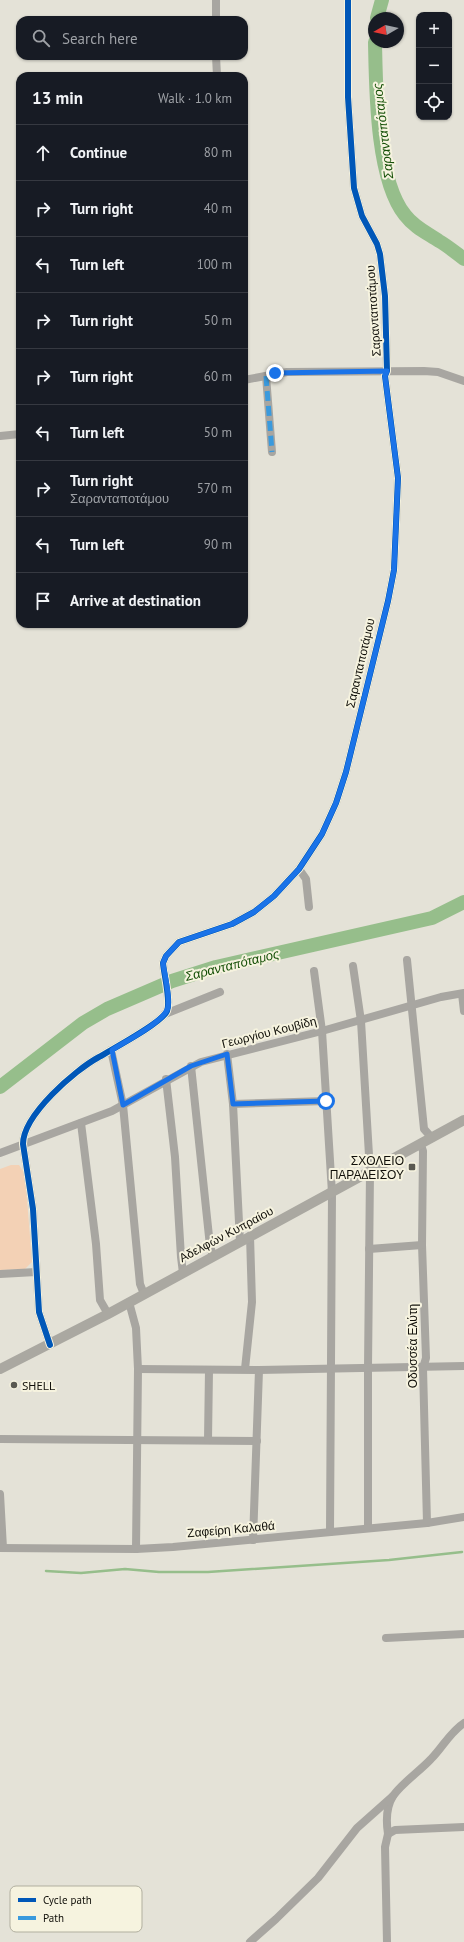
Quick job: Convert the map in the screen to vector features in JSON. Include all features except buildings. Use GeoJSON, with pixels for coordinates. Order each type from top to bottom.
{"type":"FeatureCollection","features":[{"type":"Feature","properties":{"kind":"main road","name":"Αδελφών Κυπραίου"},"geometry":{"type":"LineString","coordinates":[[0,1369],[50,1345],[108,1314],[421,1145],[464,1120]]}},
{"type":"Feature","properties":{"kind":"street"},"geometry":{"type":"LineString","coordinates":[[216,0],[216,16]]}},
{"type":"Feature","properties":{"kind":"street","name":"Σαρανταποτάμου"},"geometry":{"type":"LineString","coordinates":[[165,1014],[168,1007],[163,963],[166,956],[179,942],[227,926],[254,912],[274,896],[299,869],[322,834],[336,803],[346,772],[392,583],[398,478],[385,376],[387,371],[385,296],[381,261],[377,244],[362,216],[354,188],[348,97],[348,0]]}},
{"type":"Feature","properties":{"kind":"street"},"geometry":{"type":"LineString","coordinates":[[216,60],[217,72]]}},
{"type":"Feature","properties":{"kind":"street"},"geometry":{"type":"LineString","coordinates":[[248,379],[287,372],[387,371],[438,372],[464,381]]}},
{"type":"Feature","properties":{"kind":"street"},"geometry":{"type":"LineString","coordinates":[[266,376],[272,452]]}},
{"type":"Feature","properties":{"kind":"street"},"geometry":{"type":"LineString","coordinates":[[0,436],[16,434]]}},
{"type":"Feature","properties":{"kind":"street"},"geometry":{"type":"LineString","coordinates":[[299,869],[306,879],[309,907]]}},
{"type":"Feature","properties":{"kind":"street"},"geometry":{"type":"LineString","coordinates":[[407,960],[413,1005],[424,1129],[432,1138]]}},
{"type":"Feature","properties":{"kind":"street"},"geometry":{"type":"LineString","coordinates":[[353,966],[360,1020],[370,1172],[368,1528]]}},
{"type":"Feature","properties":{"kind":"street"},"geometry":{"type":"LineString","coordinates":[[314,971],[322,1031],[332,1193],[330,1532]]}},
{"type":"Feature","properties":{"kind":"street"},"geometry":{"type":"LineString","coordinates":[[50,1345],[39,1312],[33,1209],[23,1144],[23,1136],[30,1121],[49,1099],[85,1066],[112,1050],[165,1014],[220,992]]}},
{"type":"Feature","properties":{"kind":"street"},"geometry":{"type":"LineString","coordinates":[[463,994],[464,1011]]}},
{"type":"Feature","properties":{"kind":"street","name":"Γεωργίου Κουβίδη"},"geometry":{"type":"LineString","coordinates":[[0,1153],[81,1124],[123,1105],[191,1066],[227,1054],[322,1031],[441,997],[463,994]]}},
{"type":"Feature","properties":{"kind":"street"},"geometry":{"type":"LineString","coordinates":[[112,1050],[123,1105],[140,1284],[144,1294]]}},
{"type":"Feature","properties":{"kind":"street"},"geometry":{"type":"LineString","coordinates":[[227,1054],[233,1104],[240,1242]]}},
{"type":"Feature","properties":{"kind":"street"},"geometry":{"type":"LineString","coordinates":[[191,1066],[210,1246],[213,1256]]}},
{"type":"Feature","properties":{"kind":"street"},"geometry":{"type":"LineString","coordinates":[[166,1079],[176,1157],[180,1257],[183,1273]]}},
{"type":"Feature","properties":{"kind":"street"},"geometry":{"type":"LineString","coordinates":[[233,1104],[326,1101]]}},
{"type":"Feature","properties":{"kind":"street"},"geometry":{"type":"LineString","coordinates":[[81,1124],[96,1244],[100,1300],[108,1314]]}},
{"type":"Feature","properties":{"kind":"street","name":"Οδυσσέα Ελύτη"},"geometry":{"type":"LineString","coordinates":[[421,1145],[423,1151],[422,1246],[426,1358],[423,1368],[427,1523]]}},
{"type":"Feature","properties":{"kind":"street"},"geometry":{"type":"LineString","coordinates":[[245,1369],[252,1302],[250,1236]]}},
{"type":"Feature","properties":{"kind":"street"},"geometry":{"type":"LineString","coordinates":[[369,1249],[422,1246]]}},
{"type":"Feature","properties":{"kind":"street"},"geometry":{"type":"LineString","coordinates":[[0,1274],[36,1272]]}},
{"type":"Feature","properties":{"kind":"street"},"geometry":{"type":"LineString","coordinates":[[129,1302],[136,1328],[138,1369],[136,1549]]}},
{"type":"Feature","properties":{"kind":"street"},"geometry":{"type":"LineString","coordinates":[[138,1369],[259,1370],[464,1366]]}},
{"type":"Feature","properties":{"kind":"street"},"geometry":{"type":"LineString","coordinates":[[208,1370],[208,1440]]}},
{"type":"Feature","properties":{"kind":"street"},"geometry":{"type":"LineString","coordinates":[[253,1540],[259,1370]]}},
{"type":"Feature","properties":{"kind":"street"},"geometry":{"type":"LineString","coordinates":[[0,1440],[257,1441]]}},
{"type":"Feature","properties":{"kind":"street"},"geometry":{"type":"LineString","coordinates":[[0,1494],[1,1548]]}},
{"type":"Feature","properties":{"kind":"street","name":"Ζαφείρη Καλαθά"},"geometry":{"type":"LineString","coordinates":[[1,1548],[136,1549],[253,1540],[464,1518]]}},
{"type":"Feature","properties":{"kind":"street"},"geometry":{"type":"LineString","coordinates":[[386,1638],[464,1634]]}},
{"type":"Feature","properties":{"kind":"street"},"geometry":{"type":"LineString","coordinates":[[250,1942],[318,1878],[357,1828],[432,1759],[456,1728],[464,1723]]}},
{"type":"Feature","properties":{"kind":"street"},"geometry":{"type":"LineString","coordinates":[[386,1942],[385,1847],[388,1834],[386,1816],[393,1796]]}},
{"type":"Feature","properties":{"kind":"street"},"geometry":{"type":"LineString","coordinates":[[388,1834],[395,1830],[464,1827]]}},
{"type":"Feature","properties":{"kind":"shaded area"},"geometry":{"type":"Polygon","coordinates":[[[11,1165],[19,1165],[25,1174],[32,1262],[25,1269],[0,1270],[0,1169],[11,1165]]]}},
{"type":"Feature","properties":{"kind":"waterway","name":"Σαρανταπόταμος"},"geometry":{"type":"LineString","coordinates":[[379,12],[382,0]]}},
{"type":"Feature","properties":{"kind":"waterway","name":"Σαρανταπόταμος"},"geometry":{"type":"LineString","coordinates":[[375,48],[377,107],[383,157],[388,179],[395,199],[412,223],[446,245],[464,259]]}},
{"type":"Feature","properties":{"kind":"waterway","name":"Σαρανταπόταμος"},"geometry":{"type":"LineString","coordinates":[[0,1087],[83,1023],[107,1009],[172,981],[216,967],[432,918],[464,902]]}},
{"type":"Feature","properties":{"kind":"waterway"},"geometry":{"type":"LineString","coordinates":[[46,1571],[81,1573],[125,1569],[159,1572],[208,1572],[389,1560],[462,1552]]}},
{"type":"Feature","properties":{"kind":"marked path"},"geometry":{"type":"LineString","coordinates":[[266,376],[272,452]]}},
{"type":"Feature","properties":{"kind":"cycle path"},"geometry":{"type":"LineString","coordinates":[[50,1345],[39,1312],[33,1209],[23,1144],[25,1132],[41,1107],[52,1094],[77,1072],[89,1063],[147,1029],[163,1016],[168,1007],[163,963],[166,956],[179,942],[232,924],[254,912],[274,896],[299,869],[322,834],[336,803],[346,772],[388,601],[394,570],[398,478],[385,376],[387,371],[385,296],[380,254],[377,244],[362,216],[354,188],[348,97],[348,0]]}},
{"type":"Feature","properties":{"kind":"place","name":"ΣΧΟΛΕΙΟ ΠΑΡΑΔΕΙΣΟΥ"},"geometry":{"type":"Point","coordinates":[412,1167]}},
{"type":"Feature","properties":{"kind":"place","name":"SHELL"},"geometry":{"type":"Point","coordinates":[14,1385]}},
{"type":"Feature","properties":{"kind":"route"},"geometry":{"type":"LineString","coordinates":[[275,373],[307,371],[387,371],[385,376],[399,489],[395,524],[394,570],[388,601],[346,772],[336,803],[322,834],[291,879],[274,896],[254,912],[232,924],[212,932],[183,940],[171,950],[163,963],[168,1000],[167,1011],[161,1019],[112,1050],[123,1105],[191,1066],[210,1058],[227,1054],[233,1104],[326,1101]]}}]}
